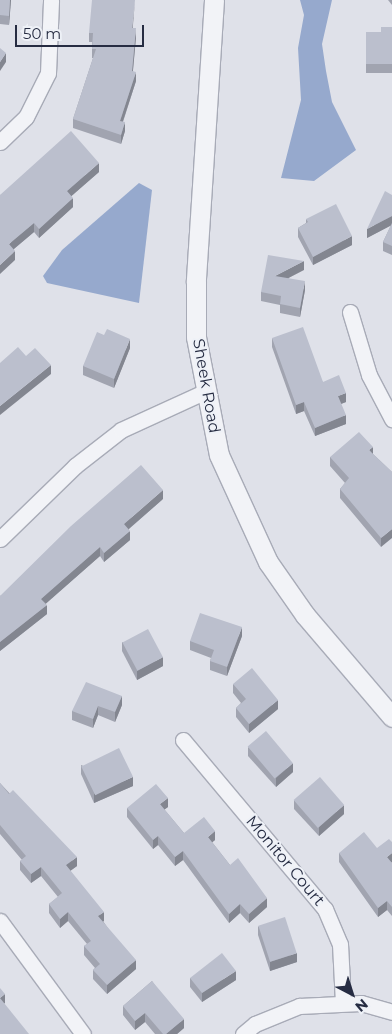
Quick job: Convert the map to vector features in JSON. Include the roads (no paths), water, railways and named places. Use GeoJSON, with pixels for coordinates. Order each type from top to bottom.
{"type":"FeatureCollection","features":[{"type":"Feature","properties":{"kind":"street"},"geometry":{"type":"LineString","coordinates":[[0,142],[26,117],[48,73],[51,0]]}},
{"type":"Feature","properties":{"kind":"street","name":"Sheek Road"},"geometry":{"type":"LineString","coordinates":[[214,0],[196,223],[196,337],[204,392],[230,485],[268,562],[305,615],[392,717]]}},
{"type":"Feature","properties":{"kind":"street"},"geometry":{"type":"LineString","coordinates":[[350,312],[369,375],[392,419]]}},
{"type":"Feature","properties":{"kind":"street"},"geometry":{"type":"LineString","coordinates":[[0,539],[75,466],[121,430],[204,392]]}},
{"type":"Feature","properties":{"kind":"street","name":"Monitor Court"},"geometry":{"type":"LineString","coordinates":[[183,740],[325,909],[340,944],[343,1003]]}},
{"type":"Feature","properties":{"kind":"street"},"geometry":{"type":"LineString","coordinates":[[0,921],[83,1034]]}},
{"type":"Feature","properties":{"kind":"street"},"geometry":{"type":"LineString","coordinates":[[243,1034],[255,1024],[299,1006],[343,1003],[392,1012]]}},
{"type":"Feature","properties":{"kind":"water"},"geometry":{"type":"Polygon","coordinates":[[[300,0],[332,0],[322,44],[326,71],[332,102],[356,150],[314,181],[281,178],[301,100],[298,48],[304,15],[300,0]]]}},
{"type":"Feature","properties":{"kind":"water"},"geometry":{"type":"Polygon","coordinates":[[[139,183],[152,190],[139,303],[47,283],[43,276],[62,250],[139,183]]]}}]}
